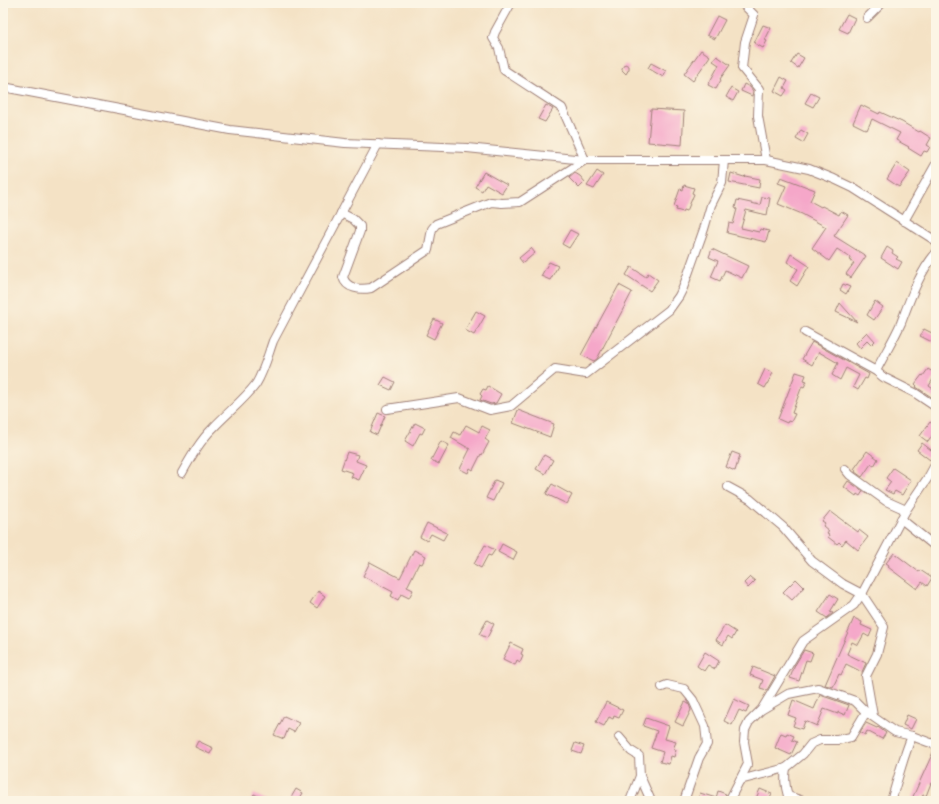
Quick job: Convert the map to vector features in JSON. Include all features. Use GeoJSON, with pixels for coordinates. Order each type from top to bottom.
{"type":"FeatureCollection","features":[{"type":"Feature","properties":{"kind":"street"},"geometry":{"type":"LineString","coordinates":[[511,3],[493,38],[499,48],[504,70],[562,108],[585,160]]}},
{"type":"Feature","properties":{"kind":"street"},"geometry":{"type":"LineString","coordinates":[[742,3],[754,15],[745,42],[742,68],[759,89],[758,116],[766,160]]}},
{"type":"Feature","properties":{"kind":"street"},"geometry":{"type":"LineString","coordinates":[[868,18],[882,3]]}},
{"type":"Feature","properties":{"kind":"street"},"geometry":{"type":"LineString","coordinates":[[3,87],[230,130],[285,138],[345,143],[466,148],[585,160],[766,160],[809,169],[853,188],[936,241]]}},
{"type":"Feature","properties":{"kind":"street"},"geometry":{"type":"LineString","coordinates":[[182,473],[196,449],[212,428],[256,383],[262,372],[273,341],[378,144]]}},
{"type":"Feature","properties":{"kind":"street"},"geometry":{"type":"LineString","coordinates":[[341,213],[353,219],[360,226],[360,231],[344,277],[344,281],[354,287],[364,289],[371,288],[428,250],[432,229],[436,224],[492,202],[520,202],[585,160]]}},
{"type":"Feature","properties":{"kind":"street"},"geometry":{"type":"LineString","coordinates":[[387,409],[459,398],[490,410],[511,406],[555,369],[586,374],[668,310],[679,296],[704,229],[711,205],[722,183],[724,160]]}},
{"type":"Feature","properties":{"kind":"street"},"geometry":{"type":"LineString","coordinates":[[904,221],[936,164]]}},
{"type":"Feature","properties":{"kind":"street"},"geometry":{"type":"LineString","coordinates":[[876,370],[900,324],[910,297],[930,260],[936,253]]}},
{"type":"Feature","properties":{"kind":"street"},"geometry":{"type":"LineString","coordinates":[[805,332],[876,370],[883,377],[915,393],[936,407]]}},
{"type":"Feature","properties":{"kind":"street"},"geometry":{"type":"LineString","coordinates":[[729,801],[748,764],[744,742],[745,730],[749,722],[761,710],[803,641],[854,605],[862,594],[906,510],[929,476],[936,462]]}},
{"type":"Feature","properties":{"kind":"street"},"geometry":{"type":"LineString","coordinates":[[845,469],[850,475],[886,500],[906,510]]}},
{"type":"Feature","properties":{"kind":"street"},"geometry":{"type":"LineString","coordinates":[[728,487],[750,499],[783,527],[812,561],[843,584],[862,594],[884,627],[877,654],[866,676],[870,714],[851,737],[837,740],[820,740],[810,744],[803,754],[786,768],[740,780]]}},
{"type":"Feature","properties":{"kind":"street"},"geometry":{"type":"LineString","coordinates":[[901,519],[936,547]]}},
{"type":"Feature","properties":{"kind":"street"},"geometry":{"type":"LineString","coordinates":[[662,687],[667,685],[684,690],[693,700],[705,726],[707,744],[699,758],[684,801]]}},
{"type":"Feature","properties":{"kind":"street"},"geometry":{"type":"LineString","coordinates":[[761,710],[788,694],[818,688],[855,701],[870,714],[896,732],[936,745]]}},
{"type":"Feature","properties":{"kind":"street"},"geometry":{"type":"LineString","coordinates":[[891,801],[906,750],[912,736]]}},
{"type":"Feature","properties":{"kind":"street"},"geometry":{"type":"LineString","coordinates":[[619,737],[631,751],[639,756],[640,776],[651,801]]}},
{"type":"Feature","properties":{"kind":"street"},"geometry":{"type":"LineString","coordinates":[[786,768],[784,777],[785,788],[788,796],[803,801]]}},
{"type":"Feature","properties":{"kind":"street"},"geometry":{"type":"LineString","coordinates":[[630,801],[640,776]]}},
{"type":"Feature","properties":{"kind":"building"},"geometry":{"type":"Polygon","coordinates":[[[847,14],[855,18],[848,33],[839,29],[847,14]]]}},
{"type":"Feature","properties":{"kind":"building"},"geometry":{"type":"Polygon","coordinates":[[[717,16],[725,20],[715,39],[707,35],[717,16]]]}},
{"type":"Feature","properties":{"kind":"building"},"geometry":{"type":"Polygon","coordinates":[[[763,25],[771,28],[763,48],[754,43],[763,25]]]}},
{"type":"Feature","properties":{"kind":"building"},"geometry":{"type":"Polygon","coordinates":[[[701,50],[710,56],[693,81],[684,74],[701,50]]]}},
{"type":"Feature","properties":{"kind":"building"},"geometry":{"type":"Polygon","coordinates":[[[797,54],[804,58],[798,68],[791,63],[797,54]]]}},
{"type":"Feature","properties":{"kind":"building"},"geometry":{"type":"Polygon","coordinates":[[[717,56],[730,65],[720,79],[721,80],[716,89],[708,85],[719,65],[713,61],[717,56]]]}},
{"type":"Feature","properties":{"kind":"building"},"geometry":{"type":"Polygon","coordinates":[[[651,63],[666,71],[663,77],[648,68],[651,63]]]}},
{"type":"Feature","properties":{"kind":"building"},"geometry":{"type":"Polygon","coordinates":[[[625,64],[629,66],[626,74],[622,70],[625,64]]]}},
{"type":"Feature","properties":{"kind":"building"},"geometry":{"type":"Polygon","coordinates":[[[781,77],[788,81],[784,88],[787,90],[783,96],[774,91],[781,77]]]}},
{"type":"Feature","properties":{"kind":"building"},"geometry":{"type":"Polygon","coordinates":[[[744,84],[750,87],[753,91],[752,96],[741,91],[744,84]]]}},
{"type":"Feature","properties":{"kind":"building"},"geometry":{"type":"Polygon","coordinates":[[[731,88],[738,92],[733,101],[726,97],[731,88]]]}},
{"type":"Feature","properties":{"kind":"building"},"geometry":{"type":"Polygon","coordinates":[[[811,93],[819,97],[813,107],[805,103],[811,93]]]}},
{"type":"Feature","properties":{"kind":"building"},"geometry":{"type":"Polygon","coordinates":[[[546,105],[553,109],[545,122],[538,119],[546,105]]]}},
{"type":"Feature","properties":{"kind":"building"},"geometry":{"type":"Polygon","coordinates":[[[861,105],[879,114],[880,112],[902,122],[931,138],[927,145],[930,147],[927,152],[924,151],[921,156],[896,140],[900,133],[872,119],[867,130],[853,123],[861,105]]]}},
{"type":"Feature","properties":{"kind":"building"},"geometry":{"type":"Polygon","coordinates":[[[651,109],[684,111],[682,145],[648,142],[651,109]]]}},
{"type":"Feature","properties":{"kind":"building"},"geometry":{"type":"Polygon","coordinates":[[[801,130],[808,134],[803,143],[796,139],[801,130]]]}},
{"type":"Feature","properties":{"kind":"building"},"geometry":{"type":"Polygon","coordinates":[[[897,163],[910,172],[899,187],[887,179],[897,163]]]}},
{"type":"Feature","properties":{"kind":"building"},"geometry":{"type":"Polygon","coordinates":[[[597,171],[603,175],[594,189],[587,186],[597,171]]]}},
{"type":"Feature","properties":{"kind":"building"},"geometry":{"type":"Polygon","coordinates":[[[484,172],[507,185],[502,193],[486,184],[482,191],[475,187],[484,172]]]}},
{"type":"Feature","properties":{"kind":"building"},"geometry":{"type":"Polygon","coordinates":[[[575,173],[585,182],[579,188],[569,178],[575,173]]]}},
{"type":"Feature","properties":{"kind":"building"},"geometry":{"type":"Polygon","coordinates":[[[731,173],[744,177],[760,179],[759,188],[729,182],[731,173]]]}},
{"type":"Feature","properties":{"kind":"building"},"geometry":{"type":"Polygon","coordinates":[[[781,177],[815,190],[810,201],[839,215],[841,211],[848,215],[834,236],[866,256],[851,278],[846,274],[854,263],[850,261],[851,258],[837,249],[829,261],[812,248],[826,227],[802,214],[778,204],[786,186],[778,183],[781,177]]]}},
{"type":"Feature","properties":{"kind":"building"},"geometry":{"type":"Polygon","coordinates":[[[684,185],[694,188],[692,193],[694,194],[687,211],[684,210],[683,212],[676,210],[677,207],[674,206],[680,189],[683,190],[684,185]]]}},
{"type":"Feature","properties":{"kind":"building"},"geometry":{"type":"Polygon","coordinates":[[[762,197],[770,198],[767,215],[746,210],[741,228],[759,232],[760,229],[769,231],[766,242],[727,233],[729,223],[733,224],[737,209],[735,208],[737,200],[760,205],[762,197]]]}},
{"type":"Feature","properties":{"kind":"building"},"geometry":{"type":"Polygon","coordinates":[[[570,230],[578,234],[569,248],[562,244],[570,230]]]}},
{"type":"Feature","properties":{"kind":"building"},"geometry":{"type":"Polygon","coordinates":[[[887,247],[898,257],[896,259],[902,262],[898,269],[881,258],[887,247]]]}},
{"type":"Feature","properties":{"kind":"building"},"geometry":{"type":"Polygon","coordinates":[[[531,248],[535,253],[523,263],[519,258],[531,248]]]}},
{"type":"Feature","properties":{"kind":"building"},"geometry":{"type":"Polygon","coordinates":[[[712,249],[748,266],[742,278],[725,270],[720,281],[711,277],[718,261],[709,257],[712,249]]]}},
{"type":"Feature","properties":{"kind":"building"},"geometry":{"type":"Polygon","coordinates":[[[791,254],[809,266],[797,286],[790,281],[798,269],[787,262],[791,254]]]}},
{"type":"Feature","properties":{"kind":"building"},"geometry":{"type":"Polygon","coordinates":[[[549,262],[558,266],[550,280],[541,276],[549,262]]]}},
{"type":"Feature","properties":{"kind":"building"},"geometry":{"type":"Polygon","coordinates":[[[631,267],[646,277],[648,273],[658,280],[650,291],[626,275],[631,267]]]}},
{"type":"Feature","properties":{"kind":"building"},"geometry":{"type":"Polygon","coordinates":[[[843,284],[850,287],[846,294],[840,290],[843,284]]]}},
{"type":"Feature","properties":{"kind":"building"},"geometry":{"type":"Polygon","coordinates":[[[619,285],[632,292],[597,359],[594,361],[581,355],[619,285]]]}},
{"type":"Feature","properties":{"kind":"building"},"geometry":{"type":"Polygon","coordinates":[[[875,301],[883,307],[874,320],[867,315],[875,301]]]}},
{"type":"Feature","properties":{"kind":"building"},"geometry":{"type":"Polygon","coordinates":[[[840,303],[857,322],[836,312],[840,303]]]}},
{"type":"Feature","properties":{"kind":"building"},"geometry":{"type":"Polygon","coordinates":[[[476,311],[485,316],[474,335],[465,330],[476,311]]]}},
{"type":"Feature","properties":{"kind":"building"},"geometry":{"type":"Polygon","coordinates":[[[434,319],[442,323],[434,339],[426,335],[434,319]]]}},
{"type":"Feature","properties":{"kind":"building"},"geometry":{"type":"Polygon","coordinates":[[[924,329],[936,335],[936,344],[920,336],[924,329]]]}},
{"type":"Feature","properties":{"kind":"building"},"geometry":{"type":"Polygon","coordinates":[[[867,332],[875,341],[871,345],[867,341],[860,348],[856,343],[867,332]]]}},
{"type":"Feature","properties":{"kind":"building"},"geometry":{"type":"Polygon","coordinates":[[[812,342],[869,374],[858,390],[853,387],[859,375],[846,368],[840,380],[832,375],[838,363],[819,352],[812,365],[802,359],[812,342]]]}},
{"type":"Feature","properties":{"kind":"building"},"geometry":{"type":"Polygon","coordinates":[[[765,369],[773,373],[765,388],[758,384],[765,369]]]}},
{"type":"Feature","properties":{"kind":"building"},"geometry":{"type":"Polygon","coordinates":[[[928,369],[936,374],[929,386],[936,391],[936,400],[916,387],[917,386],[915,384],[928,369]]]}},
{"type":"Feature","properties":{"kind":"building"},"geometry":{"type":"Polygon","coordinates":[[[796,372],[806,375],[804,380],[807,381],[804,387],[802,386],[792,413],[795,414],[791,422],[788,421],[787,423],[778,419],[796,372]]]}},
{"type":"Feature","properties":{"kind":"building"},"geometry":{"type":"Polygon","coordinates":[[[385,377],[395,382],[391,390],[380,385],[385,377]]]}},
{"type":"Feature","properties":{"kind":"building"},"geometry":{"type":"Polygon","coordinates":[[[488,386],[501,394],[496,403],[491,404],[480,400],[482,396],[480,394],[483,389],[486,390],[488,386]]]}},
{"type":"Feature","properties":{"kind":"building"},"geometry":{"type":"Polygon","coordinates":[[[518,410],[554,424],[550,437],[513,423],[518,410]]]}},
{"type":"Feature","properties":{"kind":"building"},"geometry":{"type":"Polygon","coordinates":[[[378,413],[385,416],[377,435],[370,432],[378,413]]]}},
{"type":"Feature","properties":{"kind":"building"},"geometry":{"type":"Polygon","coordinates":[[[930,422],[936,426],[936,430],[928,442],[920,436],[930,422]]]}},
{"type":"Feature","properties":{"kind":"building"},"geometry":{"type":"Polygon","coordinates":[[[415,423],[425,428],[422,434],[420,433],[413,446],[405,441],[415,423]]]}},
{"type":"Feature","properties":{"kind":"building"},"geometry":{"type":"Polygon","coordinates":[[[466,425],[479,432],[482,426],[490,430],[485,439],[489,442],[473,470],[470,468],[468,473],[460,469],[470,449],[451,438],[454,432],[460,435],[466,425]]]}},
{"type":"Feature","properties":{"kind":"building"},"geometry":{"type":"Polygon","coordinates":[[[441,441],[449,445],[439,464],[431,460],[441,441]]]}},
{"type":"Feature","properties":{"kind":"building"},"geometry":{"type":"Polygon","coordinates":[[[922,443],[935,453],[930,460],[917,450],[922,443]]]}},
{"type":"Feature","properties":{"kind":"building"},"geometry":{"type":"Polygon","coordinates":[[[867,451],[878,459],[874,466],[871,464],[862,477],[855,472],[856,470],[854,469],[867,451]]]}},
{"type":"Feature","properties":{"kind":"building"},"geometry":{"type":"Polygon","coordinates":[[[347,452],[358,455],[356,461],[366,465],[359,480],[351,477],[353,473],[341,469],[347,452]]]}},
{"type":"Feature","properties":{"kind":"building"},"geometry":{"type":"Polygon","coordinates":[[[732,452],[740,455],[735,471],[726,467],[732,452]]]}},
{"type":"Feature","properties":{"kind":"building"},"geometry":{"type":"Polygon","coordinates":[[[544,455],[553,460],[545,474],[536,469],[544,455]]]}},
{"type":"Feature","properties":{"kind":"building"},"geometry":{"type":"Polygon","coordinates":[[[893,468],[911,480],[902,495],[895,491],[893,494],[885,490],[891,482],[886,478],[893,468]]]}},
{"type":"Feature","properties":{"kind":"building"},"geometry":{"type":"Polygon","coordinates":[[[495,480],[502,483],[493,501],[486,498],[495,480]]]}},
{"type":"Feature","properties":{"kind":"building"},"geometry":{"type":"Polygon","coordinates":[[[848,481],[863,491],[860,496],[857,494],[856,496],[844,487],[848,481]]]}},
{"type":"Feature","properties":{"kind":"building"},"geometry":{"type":"Polygon","coordinates":[[[552,484],[572,495],[567,504],[546,494],[552,484]]]}},
{"type":"Feature","properties":{"kind":"building"},"geometry":{"type":"Polygon","coordinates":[[[830,511],[858,532],[859,530],[868,537],[858,550],[846,540],[842,545],[839,542],[837,544],[828,537],[829,535],[827,534],[829,531],[823,526],[825,523],[822,521],[830,511]]]}},
{"type":"Feature","properties":{"kind":"building"},"geometry":{"type":"Polygon","coordinates":[[[427,523],[447,533],[443,540],[431,534],[427,541],[420,537],[427,523]]]}},
{"type":"Feature","properties":{"kind":"building"},"geometry":{"type":"Polygon","coordinates":[[[502,544],[517,552],[513,560],[498,552],[502,544]]]}},
{"type":"Feature","properties":{"kind":"building"},"geometry":{"type":"Polygon","coordinates":[[[485,545],[495,550],[491,556],[488,555],[481,568],[474,564],[485,545]]]}},
{"type":"Feature","properties":{"kind":"building"},"geometry":{"type":"Polygon","coordinates":[[[414,550],[426,556],[422,564],[419,563],[407,587],[413,590],[409,598],[401,594],[398,600],[391,596],[393,592],[363,576],[370,562],[400,578],[414,550]]]}},
{"type":"Feature","properties":{"kind":"building"},"geometry":{"type":"Polygon","coordinates":[[[894,553],[919,572],[920,570],[932,578],[927,586],[922,582],[917,589],[888,567],[889,565],[886,563],[894,553]]]}},
{"type":"Feature","properties":{"kind":"building"},"geometry":{"type":"Polygon","coordinates":[[[750,577],[755,581],[748,588],[744,583],[750,577]]]}},
{"type":"Feature","properties":{"kind":"building"},"geometry":{"type":"Polygon","coordinates":[[[796,579],[804,587],[792,600],[783,592],[796,579]]]}},
{"type":"Feature","properties":{"kind":"building"},"geometry":{"type":"Polygon","coordinates":[[[318,591],[325,596],[317,608],[310,603],[318,591]]]}},
{"type":"Feature","properties":{"kind":"building"},"geometry":{"type":"Polygon","coordinates":[[[830,594],[838,599],[830,612],[833,613],[827,618],[818,612],[830,594]]]}},
{"type":"Feature","properties":{"kind":"building"},"geometry":{"type":"Polygon","coordinates":[[[854,618],[862,622],[861,625],[872,630],[869,637],[864,634],[858,645],[852,642],[847,654],[866,663],[862,672],[846,664],[833,687],[825,685],[854,618]]]}},
{"type":"Feature","properties":{"kind":"building"},"geometry":{"type":"Polygon","coordinates":[[[487,620],[494,624],[487,638],[479,634],[487,620]]]}},
{"type":"Feature","properties":{"kind":"building"},"geometry":{"type":"Polygon","coordinates":[[[725,625],[736,632],[732,639],[728,636],[723,645],[716,640],[725,625]]]}},
{"type":"Feature","properties":{"kind":"building"},"geometry":{"type":"Polygon","coordinates":[[[511,643],[523,649],[521,654],[523,655],[520,662],[517,660],[515,665],[503,659],[511,643]]]}},
{"type":"Feature","properties":{"kind":"building"},"geometry":{"type":"Polygon","coordinates":[[[804,650],[813,653],[810,661],[806,660],[799,681],[790,678],[795,665],[804,650]]]}},
{"type":"Feature","properties":{"kind":"building"},"geometry":{"type":"Polygon","coordinates":[[[705,652],[719,661],[715,669],[708,665],[704,671],[697,666],[705,652]]]}},
{"type":"Feature","properties":{"kind":"building"},"geometry":{"type":"Polygon","coordinates":[[[753,667],[775,676],[767,690],[760,688],[763,680],[750,675],[753,667]]]}},
{"type":"Feature","properties":{"kind":"building"},"geometry":{"type":"Polygon","coordinates":[[[820,695],[849,705],[845,715],[824,709],[817,726],[805,721],[802,729],[793,726],[796,718],[788,715],[793,700],[814,709],[820,695]]]}},
{"type":"Feature","properties":{"kind":"building"},"geometry":{"type":"Polygon","coordinates":[[[734,699],[749,706],[746,713],[739,710],[732,725],[724,721],[734,699]]]}},
{"type":"Feature","properties":{"kind":"building"},"geometry":{"type":"Polygon","coordinates":[[[606,702],[623,710],[619,718],[614,716],[613,719],[609,717],[604,726],[596,722],[606,702]]]}},
{"type":"Feature","properties":{"kind":"building"},"geometry":{"type":"Polygon","coordinates":[[[685,702],[689,704],[691,710],[683,726],[675,722],[685,702]]]}},
{"type":"Feature","properties":{"kind":"building"},"geometry":{"type":"Polygon","coordinates":[[[907,715],[916,719],[911,729],[903,725],[907,715]]]}},
{"type":"Feature","properties":{"kind":"building"},"geometry":{"type":"Polygon","coordinates":[[[284,716],[299,723],[294,732],[288,729],[284,739],[274,735],[284,716]]]}},
{"type":"Feature","properties":{"kind":"building"},"geometry":{"type":"Polygon","coordinates":[[[646,718],[669,726],[665,739],[676,742],[673,749],[676,750],[674,757],[671,756],[669,764],[660,762],[663,752],[651,748],[657,731],[643,726],[646,718]]]}},
{"type":"Feature","properties":{"kind":"building"},"geometry":{"type":"Polygon","coordinates":[[[866,723],[877,728],[878,727],[886,733],[882,739],[867,731],[865,735],[860,732],[866,723]]]}},
{"type":"Feature","properties":{"kind":"building"},"geometry":{"type":"Polygon","coordinates":[[[781,733],[786,735],[787,733],[794,736],[792,740],[797,742],[791,755],[775,748],[781,733]]]}},
{"type":"Feature","properties":{"kind":"building"},"geometry":{"type":"Polygon","coordinates":[[[198,741],[213,748],[210,754],[195,747],[198,741]]]}},
{"type":"Feature","properties":{"kind":"building"},"geometry":{"type":"Polygon","coordinates":[[[575,743],[584,746],[581,754],[572,751],[575,743]]]}},
{"type":"Feature","properties":{"kind":"building"},"geometry":{"type":"Polygon","coordinates":[[[934,750],[936,750],[936,786],[931,783],[926,796],[923,795],[920,801],[911,801],[934,750]]]}},
{"type":"Feature","properties":{"kind":"building"},"geometry":{"type":"Polygon","coordinates":[[[296,789],[303,793],[298,801],[289,801],[296,789]]]}},
{"type":"Feature","properties":{"kind":"building"},"geometry":{"type":"Polygon","coordinates":[[[760,789],[772,794],[769,801],[755,801],[760,789]]]}},
{"type":"Feature","properties":{"kind":"building"},"geometry":{"type":"Polygon","coordinates":[[[718,791],[726,794],[724,801],[697,801],[700,793],[716,798],[718,791]]]}},
{"type":"Feature","properties":{"kind":"building"},"geometry":{"type":"Polygon","coordinates":[[[254,794],[268,801],[250,801],[254,794]]]}}]}
